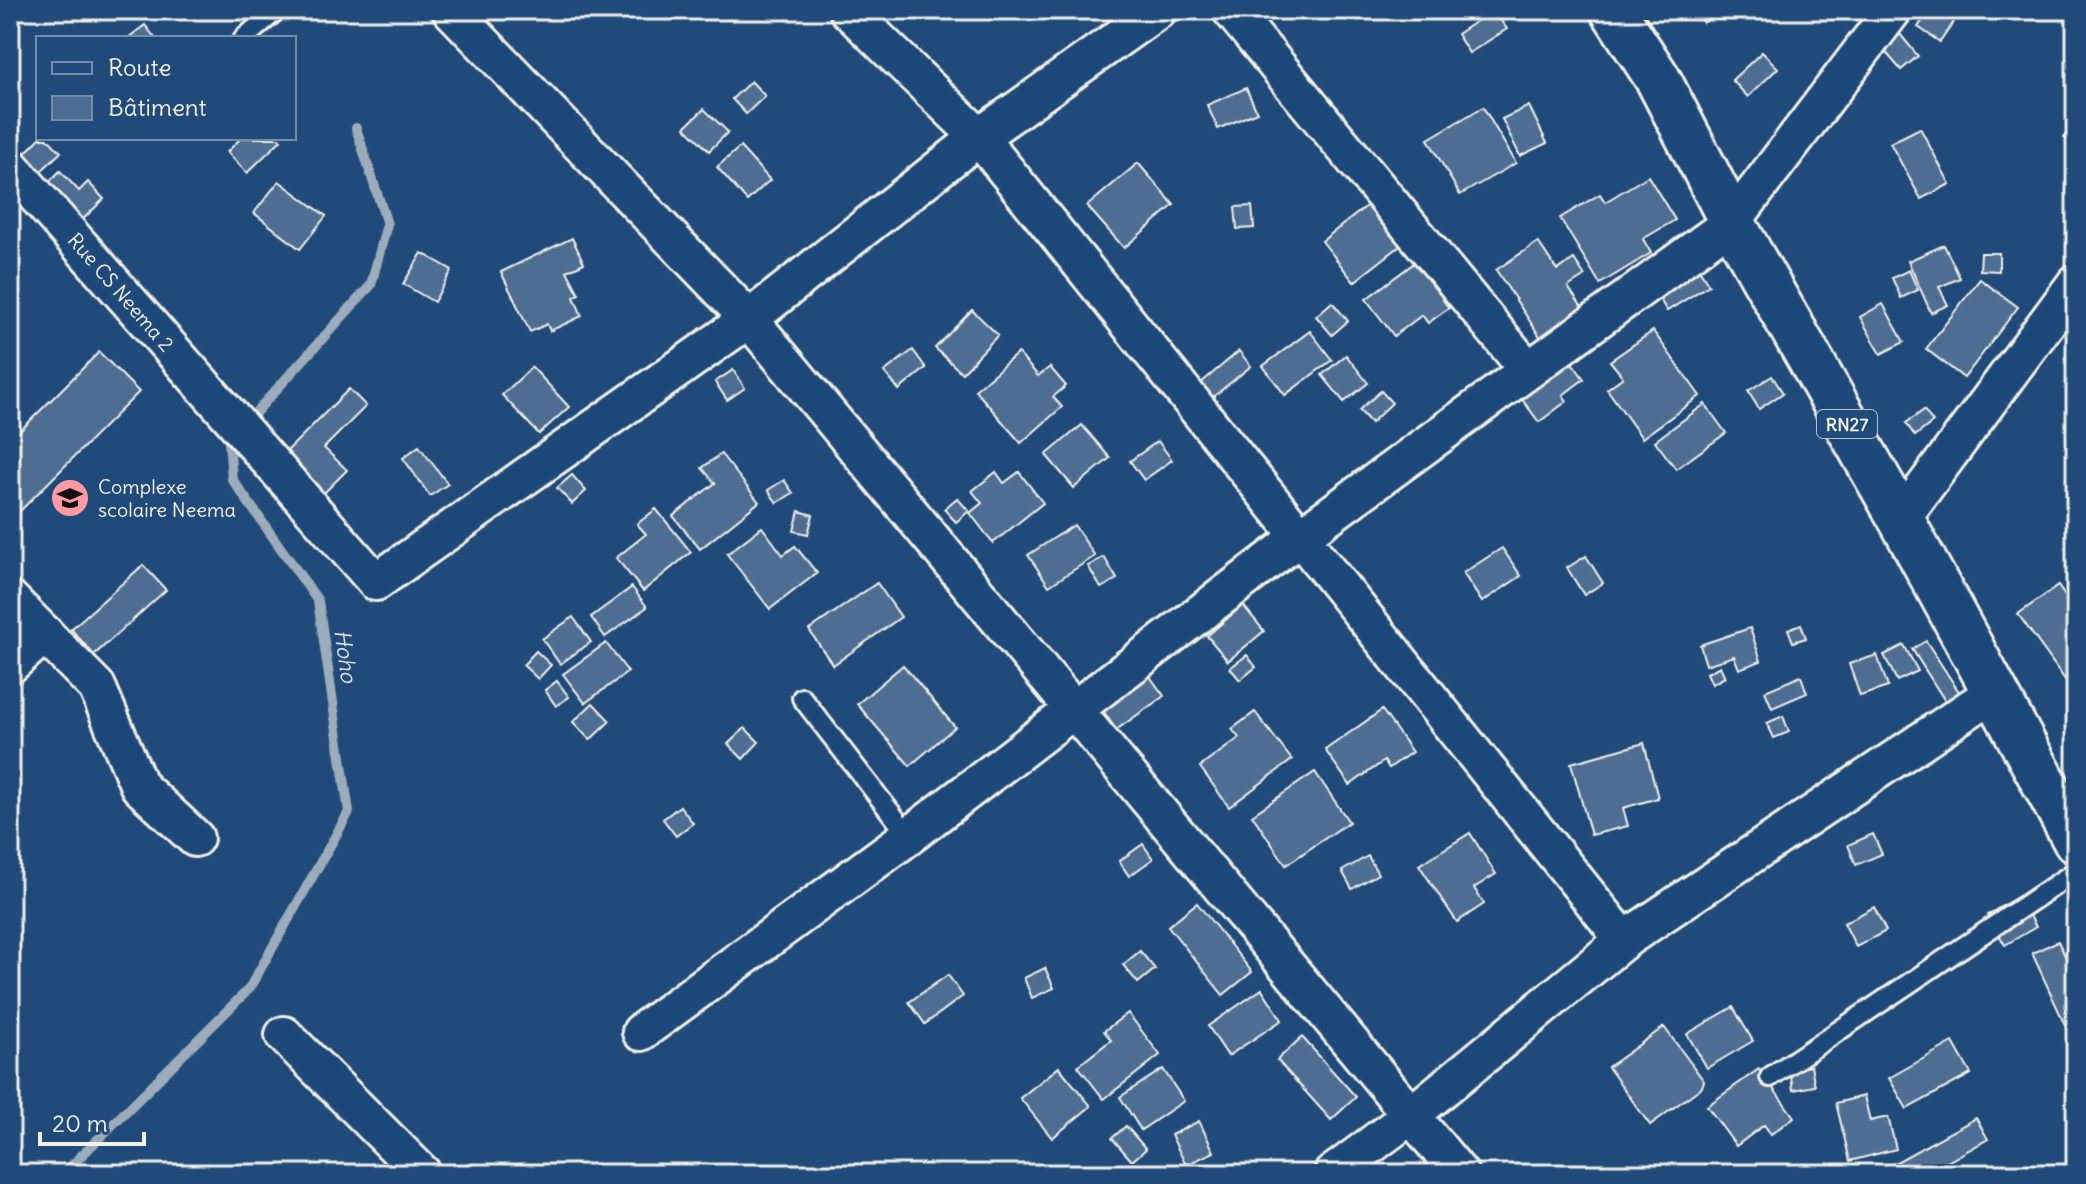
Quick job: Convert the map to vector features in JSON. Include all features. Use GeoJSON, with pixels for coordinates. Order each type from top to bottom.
{"type":"FeatureCollection","features":[{"type":"Feature","properties":{"kind":"main road","name":"RN27"},"geometry":{"type":"LineString","coordinates":[[1613,10],[1658,79],[1732,222],[1901,519],[2075,843]]}},
{"type":"Feature","properties":{"kind":"street"},"geometry":{"type":"LineString","coordinates":[[451,10],[749,319],[1075,707],[1460,1174]]}},
{"type":"Feature","properties":{"kind":"street"},"geometry":{"type":"LineString","coordinates":[[848,10],[979,137],[1624,940]]}},
{"type":"Feature","properties":{"kind":"street"},"geometry":{"type":"LineString","coordinates":[[749,319],[979,137],[1158,10]]}},
{"type":"Feature","properties":{"kind":"street"},"geometry":{"type":"LineString","coordinates":[[1231,10],[1528,370]]}},
{"type":"Feature","properties":{"kind":"street"},"geometry":{"type":"LineString","coordinates":[[641,1032],[909,836],[1301,536],[1732,222],[1893,10]]}},
{"type":"Feature","properties":{"kind":"street","name":"Rue CS Neema 2"},"geometry":{"type":"LineString","coordinates":[[10,166],[376,582],[749,319]]}},
{"type":"Feature","properties":{"kind":"street"},"geometry":{"type":"LineString","coordinates":[[1901,519],[2076,283]]}},
{"type":"Feature","properties":{"kind":"street"},"geometry":{"type":"LineString","coordinates":[[10,599],[97,687],[139,786],[195,838]]}},
{"type":"Feature","properties":{"kind":"street"},"geometry":{"type":"LineString","coordinates":[[10,665],[45,634]]}},
{"type":"Feature","properties":{"kind":"street"},"geometry":{"type":"LineString","coordinates":[[1332,1174],[1410,1116],[1624,940],[1993,693]]}},
{"type":"Feature","properties":{"kind":"street"},"geometry":{"type":"LineString","coordinates":[[284,1035],[423,1174]]}},
{"type":"Feature","properties":{"kind":"lane"},"geometry":{"type":"LineString","coordinates":[[246,36],[277,10]]}},
{"type":"Feature","properties":{"kind":"lane"},"geometry":{"type":"LineString","coordinates":[[802,698],[909,836]]}},
{"type":"Feature","properties":{"kind":"lane"},"geometry":{"type":"LineString","coordinates":[[1770,1077],[2075,843]]}},
{"type":"Feature","properties":{"kind":"building"},"geometry":{"type":"Polygon","coordinates":[[[1493,10],[1507,29],[1469,53],[1457,34],[1493,10]]]}},
{"type":"Feature","properties":{"kind":"building"},"geometry":{"type":"Polygon","coordinates":[[[1695,10],[1723,10],[1703,23],[1695,10]]]}},
{"type":"Feature","properties":{"kind":"building"},"geometry":{"type":"Polygon","coordinates":[[[1930,10],[1962,10],[1940,42],[1918,27],[1930,10]]]}},
{"type":"Feature","properties":{"kind":"building"},"geometry":{"type":"Polygon","coordinates":[[[145,25],[153,36],[131,36],[145,25]]]}},
{"type":"Feature","properties":{"kind":"building"},"geometry":{"type":"Polygon","coordinates":[[[1900,34],[1918,56],[1901,70],[1883,49],[1900,34]]]}},
{"type":"Feature","properties":{"kind":"building"},"geometry":{"type":"Polygon","coordinates":[[[1762,52],[1778,68],[1748,97],[1732,80],[1762,52]]]}},
{"type":"Feature","properties":{"kind":"building"},"geometry":{"type":"Polygon","coordinates":[[[751,81],[765,96],[746,114],[732,99],[751,81]]]}},
{"type":"Feature","properties":{"kind":"building"},"geometry":{"type":"Polygon","coordinates":[[[1246,88],[1257,112],[1218,129],[1207,105],[1246,88]]]}},
{"type":"Feature","properties":{"kind":"building"},"geometry":{"type":"Polygon","coordinates":[[[1529,106],[1547,143],[1520,156],[1502,119],[1529,106]]]}},
{"type":"Feature","properties":{"kind":"building"},"geometry":{"type":"Polygon","coordinates":[[[1483,107],[1516,163],[1460,195],[1428,139],[1483,107]]]}},
{"type":"Feature","properties":{"kind":"building"},"geometry":{"type":"Polygon","coordinates":[[[704,109],[728,132],[709,151],[685,127],[704,109]]]}},
{"type":"Feature","properties":{"kind":"building"},"geometry":{"type":"Polygon","coordinates":[[[2076,120],[2076,146],[2064,137],[2076,120]]]}},
{"type":"Feature","properties":{"kind":"building"},"geometry":{"type":"Polygon","coordinates":[[[1920,128],[1950,184],[1921,199],[1890,143],[1920,128]]]}},
{"type":"Feature","properties":{"kind":"building"},"geometry":{"type":"Polygon","coordinates":[[[38,140],[49,140],[61,152],[35,177],[18,160],[38,140]]]}},
{"type":"Feature","properties":{"kind":"building"},"geometry":{"type":"Polygon","coordinates":[[[239,140],[281,140],[247,173],[227,152],[239,140]]]}},
{"type":"Feature","properties":{"kind":"building"},"geometry":{"type":"Polygon","coordinates":[[[740,147],[770,180],[747,201],[717,167],[740,147]]]}},
{"type":"Feature","properties":{"kind":"building"},"geometry":{"type":"Polygon","coordinates":[[[1138,163],[1174,205],[1124,248],[1087,206],[1138,163]]]}},
{"type":"Feature","properties":{"kind":"building"},"geometry":{"type":"Polygon","coordinates":[[[60,171],[79,191],[88,182],[104,199],[78,224],[43,188],[60,171]]]}},
{"type":"Feature","properties":{"kind":"building"},"geometry":{"type":"Polygon","coordinates":[[[1648,176],[1675,220],[1643,239],[1651,253],[1600,284],[1560,218],[1600,194],[1605,202],[1648,176]]]}},
{"type":"Feature","properties":{"kind":"building"},"geometry":{"type":"Polygon","coordinates":[[[279,181],[326,216],[300,249],[254,213],[279,181]]]}},
{"type":"Feature","properties":{"kind":"building"},"geometry":{"type":"Polygon","coordinates":[[[1382,194],[1414,235],[1354,282],[1322,241],[1382,194]]]}},
{"type":"Feature","properties":{"kind":"building"},"geometry":{"type":"Polygon","coordinates":[[[1252,206],[1254,228],[1237,229],[1235,207],[1252,206]]]}},
{"type":"Feature","properties":{"kind":"building"},"geometry":{"type":"Polygon","coordinates":[[[572,238],[584,263],[567,271],[579,294],[574,297],[582,316],[550,331],[547,324],[530,332],[501,272],[572,238]]]}},
{"type":"Feature","properties":{"kind":"building"},"geometry":{"type":"Polygon","coordinates":[[[1538,242],[1557,270],[1574,259],[1585,276],[1568,287],[1584,310],[1541,338],[1496,270],[1538,242]]]}},
{"type":"Feature","properties":{"kind":"building"},"geometry":{"type":"Polygon","coordinates":[[[1944,245],[1960,278],[1939,287],[1948,305],[1931,313],[1908,261],[1944,245]]]}},
{"type":"Feature","properties":{"kind":"building"},"geometry":{"type":"Polygon","coordinates":[[[422,253],[452,270],[434,302],[403,284],[422,253]]]}},
{"type":"Feature","properties":{"kind":"building"},"geometry":{"type":"Polygon","coordinates":[[[1981,253],[1999,253],[1999,271],[1980,270],[1981,253]]]}},
{"type":"Feature","properties":{"kind":"building"},"geometry":{"type":"Polygon","coordinates":[[[1425,255],[1453,292],[1443,300],[1449,308],[1428,323],[1422,315],[1394,336],[1366,299],[1425,255]]]}},
{"type":"Feature","properties":{"kind":"building"},"geometry":{"type":"Polygon","coordinates":[[[1695,263],[1709,285],[1667,311],[1654,290],[1695,263]]]}},
{"type":"Feature","properties":{"kind":"building"},"geometry":{"type":"Polygon","coordinates":[[[1909,270],[1918,290],[1901,298],[1892,278],[1909,270]]]}},
{"type":"Feature","properties":{"kind":"building"},"geometry":{"type":"Polygon","coordinates":[[[1980,279],[2018,307],[1964,378],[1926,349],[1980,279]]]}},
{"type":"Feature","properties":{"kind":"building"},"geometry":{"type":"Polygon","coordinates":[[[1332,302],[1348,321],[1332,335],[1316,316],[1332,302]]]}},
{"type":"Feature","properties":{"kind":"building"},"geometry":{"type":"Polygon","coordinates":[[[1883,304],[1904,342],[1881,354],[1860,317],[1883,304]]]}},
{"type":"Feature","properties":{"kind":"building"},"geometry":{"type":"Polygon","coordinates":[[[972,310],[998,335],[962,373],[935,348],[972,310]]]}},
{"type":"Feature","properties":{"kind":"building"},"geometry":{"type":"Polygon","coordinates":[[[1310,331],[1332,360],[1285,395],[1263,366],[1310,331]]]}},
{"type":"Feature","properties":{"kind":"building"},"geometry":{"type":"Polygon","coordinates":[[[1653,331],[1700,396],[1642,438],[1607,389],[1623,377],[1610,361],[1653,331]]]}},
{"type":"Feature","properties":{"kind":"building"},"geometry":{"type":"Polygon","coordinates":[[[913,350],[926,368],[899,390],[884,372],[913,350]]]}},
{"type":"Feature","properties":{"kind":"building"},"geometry":{"type":"Polygon","coordinates":[[[1239,351],[1251,366],[1213,397],[1201,383],[1239,351]]]}},
{"type":"Feature","properties":{"kind":"building"},"geometry":{"type":"Polygon","coordinates":[[[99,352],[139,392],[10,521],[10,441],[99,352]]]}},
{"type":"Feature","properties":{"kind":"building"},"geometry":{"type":"Polygon","coordinates":[[[1018,353],[1038,376],[1050,367],[1066,386],[1053,397],[1062,407],[1021,443],[975,390],[1018,353]]]}},
{"type":"Feature","properties":{"kind":"building"},"geometry":{"type":"Polygon","coordinates":[[[1346,355],[1368,383],[1344,402],[1322,375],[1346,355]]]}},
{"type":"Feature","properties":{"kind":"building"},"geometry":{"type":"Polygon","coordinates":[[[1568,357],[1584,379],[1563,395],[1567,401],[1539,422],[1518,394],[1568,357]]]}},
{"type":"Feature","properties":{"kind":"building"},"geometry":{"type":"Polygon","coordinates":[[[532,367],[569,407],[539,434],[502,395],[532,367]]]}},
{"type":"Feature","properties":{"kind":"building"},"geometry":{"type":"Polygon","coordinates":[[[733,370],[745,388],[727,400],[715,382],[733,370]]]}},
{"type":"Feature","properties":{"kind":"building"},"geometry":{"type":"Polygon","coordinates":[[[1772,376],[1783,393],[1759,409],[1748,391],[1772,376]]]}},
{"type":"Feature","properties":{"kind":"building"},"geometry":{"type":"Polygon","coordinates":[[[349,389],[366,406],[324,448],[347,470],[320,497],[281,457],[349,389]]]}},
{"type":"Feature","properties":{"kind":"building"},"geometry":{"type":"Polygon","coordinates":[[[1381,391],[1392,403],[1371,423],[1359,410],[1381,391]]]}},
{"type":"Feature","properties":{"kind":"building"},"geometry":{"type":"Polygon","coordinates":[[[1705,404],[1726,433],[1676,469],[1655,441],[1705,404]]]}},
{"type":"Feature","properties":{"kind":"building"},"geometry":{"type":"Polygon","coordinates":[[[1924,410],[1933,422],[1915,436],[1906,423],[1924,410]]]}},
{"type":"Feature","properties":{"kind":"building"},"geometry":{"type":"Polygon","coordinates":[[[1082,425],[1110,458],[1074,488],[1046,455],[1082,425]]]}},
{"type":"Feature","properties":{"kind":"building"},"geometry":{"type":"Polygon","coordinates":[[[1158,441],[1172,460],[1144,480],[1130,461],[1158,441]]]}},
{"type":"Feature","properties":{"kind":"building"},"geometry":{"type":"Polygon","coordinates":[[[419,446],[448,484],[430,496],[403,458],[419,446]]]}},
{"type":"Feature","properties":{"kind":"building"},"geometry":{"type":"Polygon","coordinates":[[[721,454],[759,502],[700,549],[673,516],[715,483],[702,468],[721,454]]]}},
{"type":"Feature","properties":{"kind":"building"},"geometry":{"type":"Polygon","coordinates":[[[996,472],[1004,483],[1019,472],[1043,503],[993,543],[970,513],[982,503],[972,491],[996,472]]]}},
{"type":"Feature","properties":{"kind":"building"},"geometry":{"type":"Polygon","coordinates":[[[572,475],[586,491],[572,504],[557,488],[572,475]]]}},
{"type":"Feature","properties":{"kind":"building"},"geometry":{"type":"Polygon","coordinates":[[[784,480],[793,493],[777,503],[768,490],[784,480]]]}},
{"type":"Feature","properties":{"kind":"building"},"geometry":{"type":"Polygon","coordinates":[[[957,498],[969,511],[956,522],[944,509],[957,498]]]}},
{"type":"Feature","properties":{"kind":"building"},"geometry":{"type":"Polygon","coordinates":[[[656,509],[691,552],[643,591],[616,558],[646,534],[637,524],[656,509]]]}},
{"type":"Feature","properties":{"kind":"building"},"geometry":{"type":"Polygon","coordinates":[[[799,511],[813,515],[808,534],[794,531],[799,511]]]}},
{"type":"Feature","properties":{"kind":"building"},"geometry":{"type":"Polygon","coordinates":[[[1074,525],[1095,556],[1049,586],[1028,555],[1074,525]]]}},
{"type":"Feature","properties":{"kind":"building"},"geometry":{"type":"Polygon","coordinates":[[[762,527],[783,555],[795,546],[817,573],[770,609],[727,554],[762,527]]]}},
{"type":"Feature","properties":{"kind":"building"},"geometry":{"type":"Polygon","coordinates":[[[1502,548],[1521,576],[1482,602],[1463,573],[1502,548]]]}},
{"type":"Feature","properties":{"kind":"building"},"geometry":{"type":"Polygon","coordinates":[[[1586,556],[1603,583],[1584,595],[1567,568],[1586,556]]]}},
{"type":"Feature","properties":{"kind":"building"},"geometry":{"type":"Polygon","coordinates":[[[1104,557],[1117,579],[1101,588],[1088,566],[1104,557]]]}},
{"type":"Feature","properties":{"kind":"building"},"geometry":{"type":"Polygon","coordinates":[[[143,565],[166,590],[94,655],[71,629],[143,565]]]}},
{"type":"Feature","properties":{"kind":"building"},"geometry":{"type":"Polygon","coordinates":[[[877,583],[901,617],[833,665],[809,630],[877,583]]]}},
{"type":"Feature","properties":{"kind":"building"},"geometry":{"type":"Polygon","coordinates":[[[2058,586],[2076,612],[2076,695],[2018,614],[2058,586]]]}},
{"type":"Feature","properties":{"kind":"building"},"geometry":{"type":"Polygon","coordinates":[[[632,587],[647,607],[605,637],[591,617],[632,587]]]}},
{"type":"Feature","properties":{"kind":"building"},"geometry":{"type":"Polygon","coordinates":[[[1243,605],[1264,631],[1228,661],[1207,636],[1243,605]]]}},
{"type":"Feature","properties":{"kind":"building"},"geometry":{"type":"Polygon","coordinates":[[[573,617],[591,642],[560,664],[542,639],[573,617]]]}},
{"type":"Feature","properties":{"kind":"building"},"geometry":{"type":"Polygon","coordinates":[[[1801,624],[1806,638],[1793,642],[1788,629],[1801,624]]]}},
{"type":"Feature","properties":{"kind":"building"},"geometry":{"type":"Polygon","coordinates":[[[1750,628],[1761,661],[1739,669],[1734,656],[1706,665],[1700,645],[1750,628]]]}},
{"type":"Feature","properties":{"kind":"building"},"geometry":{"type":"Polygon","coordinates":[[[1926,641],[1961,695],[1947,704],[1912,649],[1926,641]]]}},
{"type":"Feature","properties":{"kind":"building"},"geometry":{"type":"Polygon","coordinates":[[[606,643],[628,672],[585,703],[563,674],[606,643]]]}},
{"type":"Feature","properties":{"kind":"building"},"geometry":{"type":"Polygon","coordinates":[[[1904,645],[1918,671],[1897,681],[1884,655],[1904,645]]]}},
{"type":"Feature","properties":{"kind":"building"},"geometry":{"type":"Polygon","coordinates":[[[536,651],[551,665],[538,679],[523,665],[536,651]]]}},
{"type":"Feature","properties":{"kind":"building"},"geometry":{"type":"Polygon","coordinates":[[[1247,655],[1256,667],[1240,680],[1230,668],[1247,655]]]}},
{"type":"Feature","properties":{"kind":"building"},"geometry":{"type":"Polygon","coordinates":[[[1877,655],[1888,687],[1860,696],[1849,664],[1877,655]]]}},
{"type":"Feature","properties":{"kind":"building"},"geometry":{"type":"Polygon","coordinates":[[[903,665],[955,727],[910,766],[857,704],[903,665]]]}},
{"type":"Feature","properties":{"kind":"building"},"geometry":{"type":"Polygon","coordinates":[[[1720,666],[1725,677],[1712,684],[1707,673],[1720,666]]]}},
{"type":"Feature","properties":{"kind":"building"},"geometry":{"type":"Polygon","coordinates":[[[1149,675],[1164,696],[1116,730],[1102,709],[1149,675]]]}},
{"type":"Feature","properties":{"kind":"building"},"geometry":{"type":"Polygon","coordinates":[[[1801,676],[1807,693],[1772,708],[1765,691],[1801,676]]]}},
{"type":"Feature","properties":{"kind":"building"},"geometry":{"type":"Polygon","coordinates":[[[557,681],[569,697],[556,706],[545,690],[557,681]]]}},
{"type":"Feature","properties":{"kind":"building"},"geometry":{"type":"Polygon","coordinates":[[[593,703],[610,721],[590,740],[573,722],[593,703]]]}},
{"type":"Feature","properties":{"kind":"building"},"geometry":{"type":"Polygon","coordinates":[[[1382,710],[1412,752],[1389,768],[1384,761],[1350,785],[1325,750],[1382,710]]]}},
{"type":"Feature","properties":{"kind":"building"},"geometry":{"type":"Polygon","coordinates":[[[1255,712],[1292,760],[1229,807],[1200,767],[1239,738],[1232,729],[1255,712]]]}},
{"type":"Feature","properties":{"kind":"building"},"geometry":{"type":"Polygon","coordinates":[[[1783,716],[1789,732],[1774,738],[1767,723],[1783,716]]]}},
{"type":"Feature","properties":{"kind":"building"},"geometry":{"type":"Polygon","coordinates":[[[745,728],[759,742],[743,759],[728,744],[745,728]]]}},
{"type":"Feature","properties":{"kind":"building"},"geometry":{"type":"Polygon","coordinates":[[[1644,743],[1658,798],[1623,808],[1628,826],[1591,835],[1571,763],[1644,743]]]}},
{"type":"Feature","properties":{"kind":"building"},"geometry":{"type":"Polygon","coordinates":[[[1315,772],[1349,822],[1286,865],[1252,815],[1315,772]]]}},
{"type":"Feature","properties":{"kind":"building"},"geometry":{"type":"Polygon","coordinates":[[[680,806],[693,823],[676,836],[663,819],[680,806]]]}},
{"type":"Feature","properties":{"kind":"building"},"geometry":{"type":"Polygon","coordinates":[[[1470,833],[1496,874],[1474,888],[1484,904],[1457,922],[1419,865],[1470,833]]]}},
{"type":"Feature","properties":{"kind":"building"},"geometry":{"type":"Polygon","coordinates":[[[1873,834],[1882,854],[1856,865],[1848,845],[1873,834]]]}},
{"type":"Feature","properties":{"kind":"building"},"geometry":{"type":"Polygon","coordinates":[[[1143,844],[1153,859],[1129,876],[1119,861],[1143,844]]]}},
{"type":"Feature","properties":{"kind":"building"},"geometry":{"type":"Polygon","coordinates":[[[1368,856],[1378,874],[1352,889],[1342,871],[1368,856]]]}},
{"type":"Feature","properties":{"kind":"building"},"geometry":{"type":"Polygon","coordinates":[[[2019,896],[2036,927],[2005,945],[1987,915],[2019,896]]]}},
{"type":"Feature","properties":{"kind":"building"},"geometry":{"type":"Polygon","coordinates":[[[1197,903],[1252,972],[1223,995],[1168,926],[1197,903]]]}},
{"type":"Feature","properties":{"kind":"building"},"geometry":{"type":"Polygon","coordinates":[[[1874,907],[1886,931],[1856,947],[1844,923],[1874,907]]]}},
{"type":"Feature","properties":{"kind":"building"},"geometry":{"type":"Polygon","coordinates":[[[2058,941],[2076,979],[2076,1040],[2073,1042],[2032,953],[2058,941]]]}},
{"type":"Feature","properties":{"kind":"building"},"geometry":{"type":"Polygon","coordinates":[[[1140,951],[1155,969],[1138,983],[1123,965],[1140,951]]]}},
{"type":"Feature","properties":{"kind":"building"},"geometry":{"type":"Polygon","coordinates":[[[1045,968],[1054,988],[1032,998],[1024,978],[1045,968]]]}},
{"type":"Feature","properties":{"kind":"building"},"geometry":{"type":"Polygon","coordinates":[[[948,975],[963,996],[925,1024],[909,1002],[948,975]]]}},
{"type":"Feature","properties":{"kind":"building"},"geometry":{"type":"Polygon","coordinates":[[[1262,989],[1282,1020],[1228,1056],[1208,1026],[1262,989]]]}},
{"type":"Feature","properties":{"kind":"building"},"geometry":{"type":"Polygon","coordinates":[[[1733,1007],[1753,1041],[1707,1068],[1687,1034],[1733,1007]]]}},
{"type":"Feature","properties":{"kind":"building"},"geometry":{"type":"Polygon","coordinates":[[[1128,1013],[1160,1055],[1104,1099],[1078,1066],[1111,1040],[1104,1031],[1128,1013]]]}},
{"type":"Feature","properties":{"kind":"building"},"geometry":{"type":"Polygon","coordinates":[[[1664,1027],[1704,1081],[1702,1087],[1650,1125],[1608,1067],[1664,1027]]]}},
{"type":"Feature","properties":{"kind":"building"},"geometry":{"type":"Polygon","coordinates":[[[1302,1037],[1356,1097],[1331,1120],[1277,1060],[1302,1037]]]}},
{"type":"Feature","properties":{"kind":"building"},"geometry":{"type":"Polygon","coordinates":[[[1953,1042],[1971,1074],[1907,1109],[1889,1078],[1953,1042]]]}},
{"type":"Feature","properties":{"kind":"building"},"geometry":{"type":"Polygon","coordinates":[[[1811,1066],[1815,1086],[1793,1090],[1790,1070],[1811,1066]]]}},
{"type":"Feature","properties":{"kind":"building"},"geometry":{"type":"Polygon","coordinates":[[[1059,1067],[1091,1106],[1052,1138],[1020,1098],[1059,1067]]]}},
{"type":"Feature","properties":{"kind":"building"},"geometry":{"type":"Polygon","coordinates":[[[1163,1069],[1184,1101],[1141,1130],[1120,1097],[1163,1069]]]}},
{"type":"Feature","properties":{"kind":"building"},"geometry":{"type":"Polygon","coordinates":[[[1759,1069],[1794,1117],[1771,1134],[1764,1125],[1736,1146],[1707,1106],[1759,1069]]]}},
{"type":"Feature","properties":{"kind":"building"},"geometry":{"type":"Polygon","coordinates":[[[1864,1096],[1870,1121],[1888,1117],[1896,1149],[1850,1161],[1836,1103],[1864,1096]]]}},
{"type":"Feature","properties":{"kind":"building"},"geometry":{"type":"Polygon","coordinates":[[[1976,1118],[1988,1139],[1926,1174],[1881,1174],[1880,1171],[1976,1118]]]}},
{"type":"Feature","properties":{"kind":"building"},"geometry":{"type":"Polygon","coordinates":[[[1199,1121],[1214,1152],[1186,1165],[1171,1135],[1199,1121]]]}},
{"type":"Feature","properties":{"kind":"building"},"geometry":{"type":"Polygon","coordinates":[[[1126,1126],[1146,1149],[1132,1161],[1112,1138],[1126,1126]]]}},
{"type":"Feature","properties":{"kind":"waterway","name":"Hoho"},"geometry":{"type":"LineString","coordinates":[[63,1174],[249,989],[349,812],[318,601],[232,479],[229,442],[371,285],[387,224],[356,128]]}},
{"type":"Feature","properties":{"kind":"place","name":"Complexe scolaire Neema"},"geometry":{"type":"Point","coordinates":[70,498]}}]}
